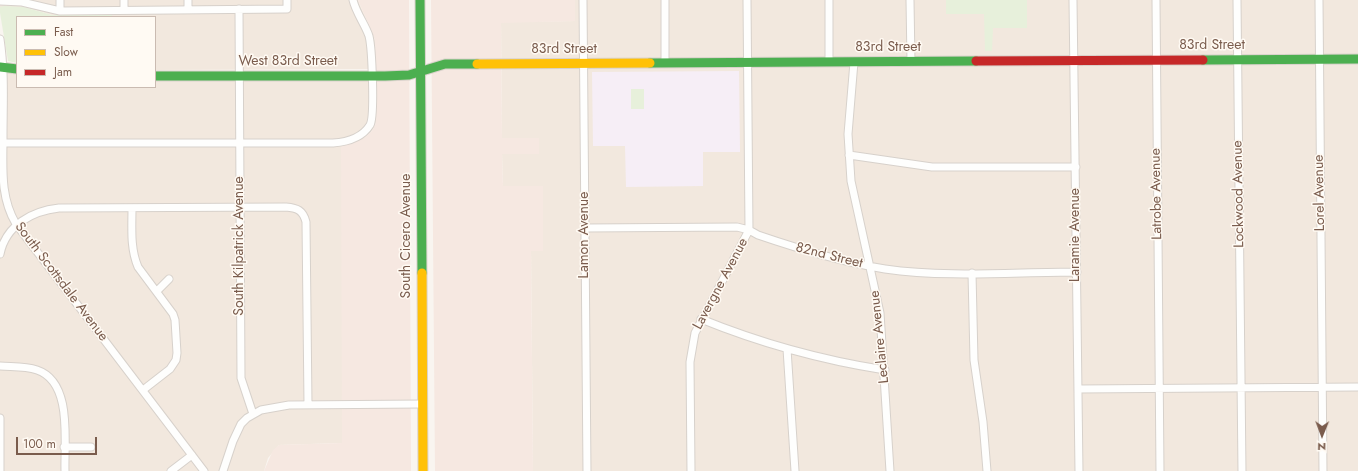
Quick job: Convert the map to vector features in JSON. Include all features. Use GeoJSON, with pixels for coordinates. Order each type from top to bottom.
{"type":"FeatureCollection","features":[{"type":"Feature","properties":{"kind":"street"},"geometry":{"type":"LineString","coordinates":[[0,0],[22,2],[60,10],[287,9],[287,0]]}},
{"type":"Feature","properties":{"kind":"street"},"geometry":{"type":"LineString","coordinates":[[60,0],[60,10]]}},
{"type":"Feature","properties":{"kind":"street"},"geometry":{"type":"LineString","coordinates":[[124,0],[124,10]]}},
{"type":"Feature","properties":{"kind":"street"},"geometry":{"type":"LineString","coordinates":[[188,0],[188,10]]}},
{"type":"Feature","properties":{"kind":"street"},"geometry":{"type":"LineString","coordinates":[[1,143],[240,143],[343,142],[350,140],[362,133],[371,124],[372,118],[372,76],[369,38],[353,0]]}},
{"type":"Feature","properties":{"kind":"street","name":"South Cicero Avenue"},"geometry":{"type":"LineString","coordinates":[[420,0],[423,471]]}},
{"type":"Feature","properties":{"kind":"street","name":"Lamon Avenue"},"geometry":{"type":"LineString","coordinates":[[583,0],[587,471]]}},
{"type":"Feature","properties":{"kind":"street"},"geometry":{"type":"LineString","coordinates":[[665,0],[665,63]]}},
{"type":"Feature","properties":{"kind":"street","name":"Lavergne Avenue"},"geometry":{"type":"LineString","coordinates":[[691,471],[690,362],[694,334],[749,230],[747,0]]}},
{"type":"Feature","properties":{"kind":"street"},"geometry":{"type":"LineString","coordinates":[[829,0],[829,62]]}},
{"type":"Feature","properties":{"kind":"street"},"geometry":{"type":"LineString","coordinates":[[910,0],[911,62]]}},
{"type":"Feature","properties":{"kind":"street","name":"Laramie Avenue"},"geometry":{"type":"LineString","coordinates":[[1073,0],[1079,471]]}},
{"type":"Feature","properties":{"kind":"street","name":"Latrobe Avenue"},"geometry":{"type":"LineString","coordinates":[[1156,0],[1160,471]]}},
{"type":"Feature","properties":{"kind":"street","name":"Lockwood Avenue"},"geometry":{"type":"LineString","coordinates":[[1237,0],[1242,471]]}},
{"type":"Feature","properties":{"kind":"street","name":"Lorel Avenue"},"geometry":{"type":"LineString","coordinates":[[1319,0],[1323,471]]}},
{"type":"Feature","properties":{"kind":"street","name":"South Kilpatrick Avenue"},"geometry":{"type":"LineString","coordinates":[[239,9],[241,378],[253,414]]}},
{"type":"Feature","properties":{"kind":"street","name":"South Scottsdale Avenue"},"geometry":{"type":"LineString","coordinates":[[0,40],[2,67],[2,181],[10,213],[16,224],[204,471]]}},
{"type":"Feature","properties":{"kind":"street","name":"83rd Street"},"geometry":{"type":"LineString","coordinates":[[420,72],[445,64],[1358,59]]}},
{"type":"Feature","properties":{"kind":"street","name":"Leclaire Avenue"},"geometry":{"type":"LineString","coordinates":[[854,62],[848,134],[851,181],[871,266],[880,313],[885,370],[890,471]]}},
{"type":"Feature","properties":{"kind":"street"},"geometry":{"type":"LineString","coordinates":[[2,67],[16,69]]}},
{"type":"Feature","properties":{"kind":"street","name":"West 83rd Street"},"geometry":{"type":"LineString","coordinates":[[156,76],[372,76],[409,75],[420,72]]}},
{"type":"Feature","properties":{"kind":"street"},"geometry":{"type":"LineString","coordinates":[[849,155],[938,168],[1076,167]]}},
{"type":"Feature","properties":{"kind":"street"},"geometry":{"type":"LineString","coordinates":[[0,254],[8,234],[16,224],[26,217],[45,209],[240,207],[293,208],[303,212],[306,228],[308,405]]}},
{"type":"Feature","properties":{"kind":"street"},"geometry":{"type":"LineString","coordinates":[[132,208],[132,247],[138,267],[157,291],[176,320],[176,360],[170,369],[143,390]]}},
{"type":"Feature","properties":{"kind":"street","name":"82nd Street"},"geometry":{"type":"LineString","coordinates":[[585,228],[737,228],[749,230],[758,235],[797,248],[871,266],[907,271],[972,273],[1077,272]]}},
{"type":"Feature","properties":{"kind":"street"},"geometry":{"type":"LineString","coordinates":[[972,273],[974,360],[983,422],[986,471]]}},
{"type":"Feature","properties":{"kind":"street"},"geometry":{"type":"LineString","coordinates":[[157,291],[169,279]]}},
{"type":"Feature","properties":{"kind":"street"},"geometry":{"type":"LineString","coordinates":[[701,319],[787,349],[846,364],[885,370]]}},
{"type":"Feature","properties":{"kind":"street"},"geometry":{"type":"LineString","coordinates":[[787,349],[795,471]]}},
{"type":"Feature","properties":{"kind":"street"},"geometry":{"type":"LineString","coordinates":[[0,366],[26,367],[39,370],[56,385],[60,393],[64,409],[65,471]]}},
{"type":"Feature","properties":{"kind":"street"},"geometry":{"type":"LineString","coordinates":[[1078,389],[1358,387]]}},
{"type":"Feature","properties":{"kind":"street"},"geometry":{"type":"LineString","coordinates":[[223,471],[238,431],[247,418],[253,414],[280,406],[423,404]]}},
{"type":"Feature","properties":{"kind":"street"},"geometry":{"type":"LineString","coordinates":[[0,418],[0,471]]}},
{"type":"Feature","properties":{"kind":"street"},"geometry":{"type":"LineString","coordinates":[[64,447],[91,447]]}},
{"type":"Feature","properties":{"kind":"street"},"geometry":{"type":"LineString","coordinates":[[171,471],[192,455]]}},
{"type":"Feature","properties":{"kind":"shaded area"},"geometry":{"type":"Polygon","coordinates":[[[0,0],[358,0],[375,40],[376,69],[156,70],[156,16],[52,15],[24,7],[0,7],[0,0]]]}},
{"type":"Feature","properties":{"kind":"shaded area"},"geometry":{"type":"Polygon","coordinates":[[[358,0],[409,0],[411,471],[264,471],[273,450],[279,445],[342,443],[341,147],[363,139],[372,131],[376,123],[375,40],[358,0]]]}},
{"type":"Feature","properties":{"kind":"shaded area"},"geometry":{"type":"Polygon","coordinates":[[[431,0],[575,0],[575,21],[501,23],[502,138],[539,138],[539,154],[502,154],[503,186],[543,186],[543,251],[531,251],[533,471],[435,471],[431,0]]]}},
{"type":"Feature","properties":{"kind":"shaded area"},"geometry":{"type":"Polygon","coordinates":[[[575,0],[1358,0],[1358,471],[533,471],[531,251],[543,250],[543,186],[503,187],[502,154],[538,154],[539,139],[502,139],[501,22],[575,21],[575,0]]]}},
{"type":"Feature","properties":{"kind":"shaded area"},"geometry":{"type":"Polygon","coordinates":[[[739,71],[740,152],[703,152],[703,186],[626,187],[625,146],[593,146],[592,72],[739,71]]]}},
{"type":"Feature","properties":{"kind":"shaded area"},"geometry":{"type":"Polygon","coordinates":[[[10,72],[16,74],[16,88],[156,88],[156,81],[376,81],[376,123],[372,131],[363,140],[342,406],[342,443],[279,445],[268,458],[264,471],[0,471],[0,73],[10,72]]]}},
{"type":"Feature","properties":{"kind":"green space"},"geometry":{"type":"Polygon","coordinates":[[[946,0],[1027,0],[1027,28],[993,28],[992,51],[985,51],[984,14],[946,14],[946,0]]]}},
{"type":"Feature","properties":{"kind":"green space"},"geometry":{"type":"Polygon","coordinates":[[[0,7],[24,7],[52,15],[112,16],[16,16],[16,63],[8,61],[0,7]]]}},
{"type":"Feature","properties":{"kind":"green space"},"geometry":{"type":"Polygon","coordinates":[[[631,89],[644,89],[644,109],[631,109],[631,89]]]}},
{"type":"Feature","properties":{"kind":"traffic: fast"},"geometry":{"type":"LineString","coordinates":[[420,0],[422,273]]}},
{"type":"Feature","properties":{"kind":"traffic: fast"},"geometry":{"type":"LineString","coordinates":[[1203,60],[1358,59]]}},
{"type":"Feature","properties":{"kind":"traffic: fast"},"geometry":{"type":"LineString","coordinates":[[650,63],[976,61]]}},
{"type":"Feature","properties":{"kind":"traffic: fast"},"geometry":{"type":"LineString","coordinates":[[156,76],[385,76],[409,75],[445,64],[477,64]]}},
{"type":"Feature","properties":{"kind":"traffic: fast"},"geometry":{"type":"LineString","coordinates":[[0,67],[16,69]]}},
{"type":"Feature","properties":{"kind":"traffic: slow"},"geometry":{"type":"LineString","coordinates":[[477,64],[650,63]]}},
{"type":"Feature","properties":{"kind":"traffic: slow"},"geometry":{"type":"LineString","coordinates":[[422,273],[423,471]]}},
{"type":"Feature","properties":{"kind":"traffic: jam"},"geometry":{"type":"LineString","coordinates":[[976,61],[1203,60]]}}]}
